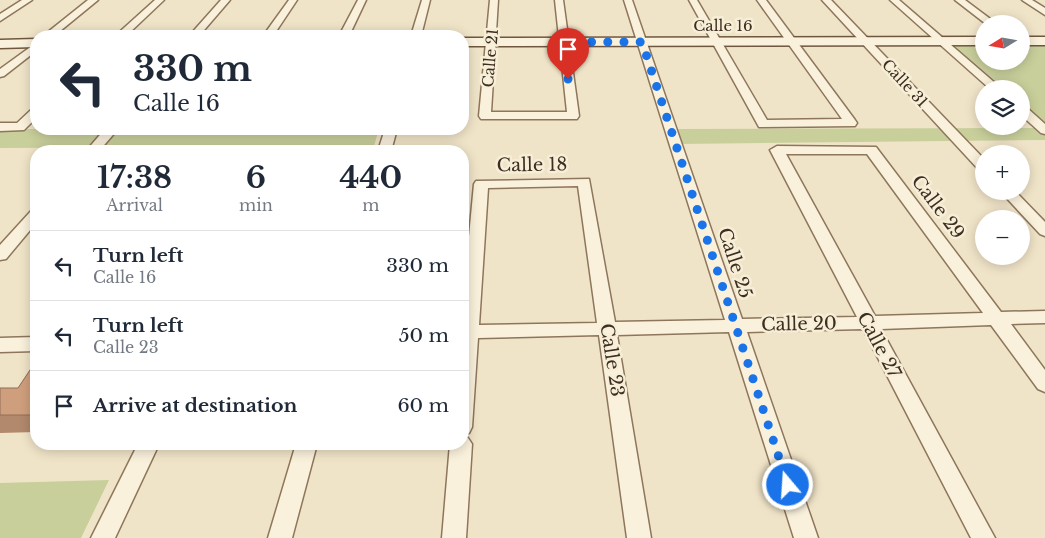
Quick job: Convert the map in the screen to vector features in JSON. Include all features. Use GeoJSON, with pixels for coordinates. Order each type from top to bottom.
{"type":"FeatureCollection","features":[{"type":"Feature","properties":{"kind":"street"},"geometry":{"type":"LineString","coordinates":[[0,18],[28,0]]}},
{"type":"Feature","properties":{"kind":"street"},"geometry":{"type":"LineString","coordinates":[[56,30],[94,0]]}},
{"type":"Feature","properties":{"kind":"street"},"geometry":{"type":"LineString","coordinates":[[127,30],[160,0]]}},
{"type":"Feature","properties":{"kind":"street"},"geometry":{"type":"LineString","coordinates":[[199,30],[226,0]]}},
{"type":"Feature","properties":{"kind":"street"},"geometry":{"type":"LineString","coordinates":[[272,30],[294,0]]}},
{"type":"Feature","properties":{"kind":"street"},"geometry":{"type":"LineString","coordinates":[[347,30],[362,0]]}},
{"type":"Feature","properties":{"kind":"street"},"geometry":{"type":"LineString","coordinates":[[418,30],[426,0]]}},
{"type":"Feature","properties":{"kind":"street","name":"Calle 21"},"geometry":{"type":"LineString","coordinates":[[485,116],[494,0]]}},
{"type":"Feature","properties":{"kind":"street"},"geometry":{"type":"LineString","coordinates":[[485,116],[573,116],[559,0]]}},
{"type":"Feature","properties":{"kind":"street","name":"Calle 25"},"geometry":{"type":"LineString","coordinates":[[628,0],[806,538]]}},
{"type":"Feature","properties":{"kind":"street"},"geometry":{"type":"LineString","coordinates":[[693,0],[763,124],[851,123],[761,0]]}},
{"type":"Feature","properties":{"kind":"street","name":"Calle 31"},"geometry":{"type":"LineString","coordinates":[[826,0],[975,157]]}},
{"type":"Feature","properties":{"kind":"street"},"geometry":{"type":"LineString","coordinates":[[894,0],[986,80]]}},
{"type":"Feature","properties":{"kind":"street"},"geometry":{"type":"LineString","coordinates":[[959,0],[980,15]]}},
{"type":"Feature","properties":{"kind":"street"},"geometry":{"type":"LineString","coordinates":[[1026,0],[1045,12]]}},
{"type":"Feature","properties":{"kind":"street","name":"Calle 16"},"geometry":{"type":"LineString","coordinates":[[469,42],[975,41]]}},
{"type":"Feature","properties":{"kind":"street"},"geometry":{"type":"LineString","coordinates":[[1030,41],[1045,41]]}},
{"type":"Feature","properties":{"kind":"street"},"geometry":{"type":"LineString","coordinates":[[0,44],[30,44]]}},
{"type":"Feature","properties":{"kind":"street"},"geometry":{"type":"LineString","coordinates":[[0,74],[30,49]]}},
{"type":"Feature","properties":{"kind":"street"},"geometry":{"type":"LineString","coordinates":[[1030,117],[1045,130]]}},
{"type":"Feature","properties":{"kind":"street"},"geometry":{"type":"LineString","coordinates":[[0,127],[20,127],[30,118]]}},
{"type":"Feature","properties":{"kind":"street"},"geometry":{"type":"LineString","coordinates":[[97,145],[107,135]]}},
{"type":"Feature","properties":{"kind":"street","name":"Calle 29"},"geometry":{"type":"LineString","coordinates":[[777,150],[871,150],[1045,384]]}},
{"type":"Feature","properties":{"kind":"street","name":"Calle 27"},"geometry":{"type":"LineString","coordinates":[[777,150],[983,538]]}},
{"type":"Feature","properties":{"kind":"street","name":"Calle 18"},"geometry":{"type":"LineString","coordinates":[[469,302],[481,184],[584,182]]}},
{"type":"Feature","properties":{"kind":"street","name":"Calle 23"},"geometry":{"type":"LineString","coordinates":[[584,182],[640,538]]}},
{"type":"Feature","properties":{"kind":"street"},"geometry":{"type":"LineString","coordinates":[[1015,200],[1045,232]]}},
{"type":"Feature","properties":{"kind":"street"},"geometry":{"type":"LineString","coordinates":[[0,255],[30,221]]}},
{"type":"Feature","properties":{"kind":"street","name":"Calle 20"},"geometry":{"type":"LineString","coordinates":[[469,332],[1045,317]]}},
{"type":"Feature","properties":{"kind":"street"},"geometry":{"type":"LineString","coordinates":[[0,345],[30,344]]}},
{"type":"Feature","properties":{"kind":"street"},"geometry":{"type":"LineString","coordinates":[[103,538],[145,450]]}},
{"type":"Feature","properties":{"kind":"street"},"geometry":{"type":"LineString","coordinates":[[280,538],[304,450]]}},
{"type":"Feature","properties":{"kind":"street"},"geometry":{"type":"LineString","coordinates":[[454,538],[461,450]]}},
{"type":"Feature","properties":{"kind":"green space"},"geometry":{"type":"Polygon","coordinates":[[[957,45],[975,45],[975,63],[956,47],[957,45]]]}},
{"type":"Feature","properties":{"kind":"green space"},"geometry":{"type":"Polygon","coordinates":[[[1030,46],[1045,46],[1045,123],[1030,110],[1030,80],[994,80],[983,70],[1030,70],[1030,46]]]}},
{"type":"Feature","properties":{"kind":"green space"},"geometry":{"type":"Polygon","coordinates":[[[975,128],[975,135],[1030,135],[1030,128],[1045,128],[1045,140],[681,144],[677,129],[975,128]]]}},
{"type":"Feature","properties":{"kind":"green space"},"geometry":{"type":"Polygon","coordinates":[[[0,129],[30,129],[30,135],[377,135],[374,145],[30,145],[30,148],[0,148],[0,129]]]}},
{"type":"Feature","properties":{"kind":"green space"},"geometry":{"type":"Polygon","coordinates":[[[109,480],[81,538],[0,538],[0,483],[109,480]]]}},
{"type":"Feature","properties":{"kind":"building"},"geometry":{"type":"Polygon","coordinates":[[[30,370],[30,415],[0,415],[0,388],[18,388],[30,370]]]}},
{"type":"Feature","properties":{"kind":"route"},"geometry":{"type":"LineString","coordinates":[[568,79],[564,42],[642,42],[788,485]]}}]}
